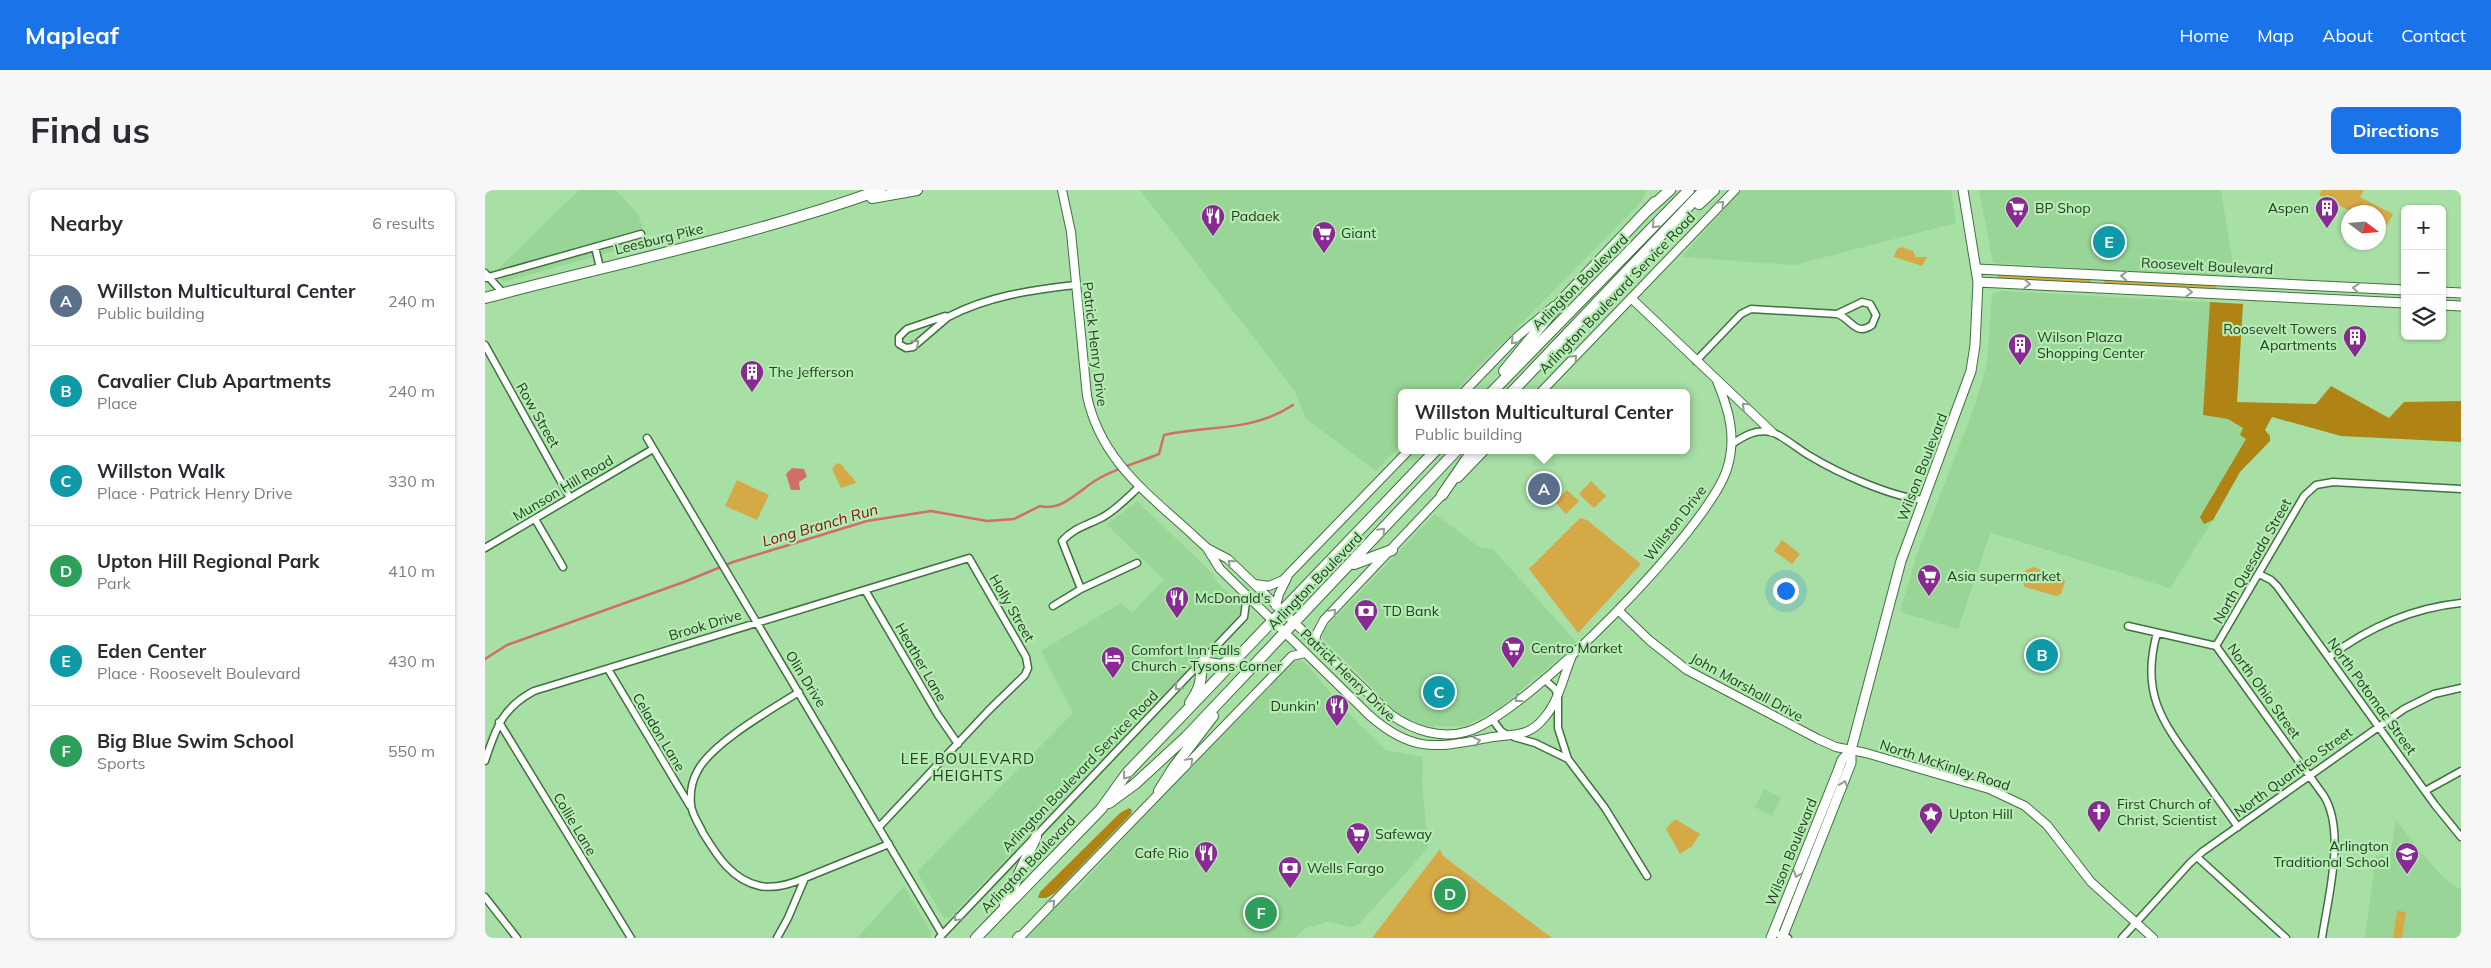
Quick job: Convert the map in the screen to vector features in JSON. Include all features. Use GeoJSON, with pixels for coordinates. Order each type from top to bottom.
{"type":"FeatureCollection","features":[{"type":"Feature","properties":{"kind":"main road","name":"Leesburg Pike"},"geometry":{"type":"LineString","coordinates":[[485,298],[685,248],[840,204],[880,190]]}},
{"type":"Feature","properties":{"kind":"main road","name":"Leesburg Pike"},"geometry":{"type":"LineString","coordinates":[[840,204],[917,190]]}},
{"type":"Feature","properties":{"kind":"main road"},"geometry":{"type":"LineString","coordinates":[[1490,389],[1564,298],[1665,190]]}},
{"type":"Feature","properties":{"kind":"main road"},"geometry":{"type":"LineString","coordinates":[[1649,209],[1670,190]]}},
{"type":"Feature","properties":{"kind":"main road","name":"Arlington Boulevard"},"geometry":{"type":"LineString","coordinates":[[1495,389],[1689,190]]}},
{"type":"Feature","properties":{"kind":"main road","name":"Arlington Boulevard"},"geometry":{"type":"LineString","coordinates":[[1515,389],[1704,190]]}},
{"type":"Feature","properties":{"kind":"main road"},"geometry":{"type":"LineString","coordinates":[[1617,282],[1714,190]]}},
{"type":"Feature","properties":{"kind":"main road","name":"Wilson Boulevard"},"geometry":{"type":"LineString","coordinates":[[1784,937],[1840,796],[1851,762],[1851,750],[1901,561],[1971,371],[1975,345],[1978,282],[1963,190]]}},
{"type":"Feature","properties":{"kind":"main road","name":"Roosevelt Boulevard"},"geometry":{"type":"LineString","coordinates":[[1977,269],[2401,290]]}},
{"type":"Feature","properties":{"kind":"main road","name":"Roosevelt Boulevard"},"geometry":{"type":"LineString","coordinates":[[1978,282],[2401,303]]}},
{"type":"Feature","properties":{"kind":"main road"},"geometry":{"type":"LineString","coordinates":[[2446,292],[2461,293]]}},
{"type":"Feature","properties":{"kind":"main road"},"geometry":{"type":"LineString","coordinates":[[2446,305],[2461,306]]}},
{"type":"Feature","properties":{"kind":"main road"},"geometry":{"type":"LineString","coordinates":[[1522,389],[1561,340]]}},
{"type":"Feature","properties":{"kind":"main road","name":"Arlington Boulevard"},"geometry":{"type":"LineString","coordinates":[[976,938],[1101,809],[1127,774],[1275,621],[1280,609],[1432,454]]}},
{"type":"Feature","properties":{"kind":"main road","name":"Arlington Boulevard"},"geometry":{"type":"LineString","coordinates":[[1101,809],[1135,784],[1187,737],[1227,692],[1349,567],[1453,454]]}},
{"type":"Feature","properties":{"kind":"main road"},"geometry":{"type":"LineString","coordinates":[[1442,495],[1470,454]]}},
{"type":"Feature","properties":{"kind":"main road"},"geometry":{"type":"LineString","coordinates":[[1349,567],[1392,550]]}},
{"type":"Feature","properties":{"kind":"main road"},"geometry":{"type":"LineString","coordinates":[[1177,722],[1201,684],[1201,663],[1222,665],[1256,640]]}},
{"type":"Feature","properties":{"kind":"main road"},"geometry":{"type":"LineString","coordinates":[[1159,791],[1212,718],[1227,692]]}},
{"type":"Feature","properties":{"kind":"main road","name":"Wilson Boulevard"},"geometry":{"type":"LineString","coordinates":[[1772,935],[1842,760],[1851,750]]}},
{"type":"Feature","properties":{"kind":"main road"},"geometry":{"type":"LineString","coordinates":[[1000,913],[1036,836]]}},
{"type":"Feature","properties":{"kind":"street","name":"Patrick Henry Drive"},"geometry":{"type":"LineString","coordinates":[[1062,190],[1071,232],[1075,284],[1091,413],[1103,442],[1114,459],[1140,486],[1207,548],[1228,559],[1390,714],[1406,725],[1426,731],[1447,734],[1468,731],[1492,718],[1573,654]]}},
{"type":"Feature","properties":{"kind":"street","name":"Arlington Boulevard Service Road"},"geometry":{"type":"LineString","coordinates":[[1544,389],[1735,190]]}},
{"type":"Feature","properties":{"kind":"street"},"geometry":{"type":"LineString","coordinates":[[486,276],[641,234]]}},
{"type":"Feature","properties":{"kind":"street"},"geometry":{"type":"LineString","coordinates":[[595,247],[600,268]]}},
{"type":"Feature","properties":{"kind":"street"},"geometry":{"type":"LineString","coordinates":[[486,276],[503,293]]}},
{"type":"Feature","properties":{"kind":"street"},"geometry":{"type":"LineString","coordinates":[[948,317],[945,316],[907,329],[899,336],[899,344],[905,348],[913,347],[948,317],[985,300],[1027,291],[1075,284]]}},
{"type":"Feature","properties":{"kind":"street"},"geometry":{"type":"LineString","coordinates":[[1467,389],[1535,320],[1564,298]]}},
{"type":"Feature","properties":{"kind":"street"},"geometry":{"type":"LineString","coordinates":[[1631,298],[1772,432],[1818,461],[1848,475],[1910,498],[1924,500]]}},
{"type":"Feature","properties":{"kind":"street"},"geometry":{"type":"LineString","coordinates":[[1696,361],[1745,311],[1766,310],[1837,314],[1843,316],[1852,326],[1860,330],[1872,325],[1876,315],[1870,304],[1862,302],[1837,314]]}},
{"type":"Feature","properties":{"kind":"street","name":"Row Street"},"geometry":{"type":"LineString","coordinates":[[485,345],[570,498]]}},
{"type":"Feature","properties":{"kind":"street","name":"Willston Drive"},"geometry":{"type":"LineString","coordinates":[[1573,654],[1659,566],[1715,494],[1727,470],[1732,444],[1729,412],[1717,381]]}},
{"type":"Feature","properties":{"kind":"street"},"geometry":{"type":"LineString","coordinates":[[1732,444],[1748,434],[1772,432]]}},
{"type":"Feature","properties":{"kind":"street","name":"Olin Drive"},"geometry":{"type":"LineString","coordinates":[[647,438],[879,827],[941,936]]}},
{"type":"Feature","properties":{"kind":"street","name":"Munson Hill Road"},"geometry":{"type":"LineString","coordinates":[[485,548],[653,449]]}},
{"type":"Feature","properties":{"kind":"street"},"geometry":{"type":"LineString","coordinates":[[1252,583],[1261,587],[1276,584],[1295,567],[1405,454]]}},
{"type":"Feature","properties":{"kind":"street"},"geometry":{"type":"LineString","coordinates":[[1315,644],[1316,635],[1324,620],[1481,454]]}},
{"type":"Feature","properties":{"kind":"street","name":"North Quesada Street"},"geometry":{"type":"LineString","coordinates":[[2216,646],[2309,489],[2319,484],[2333,482],[2461,489]]}},
{"type":"Feature","properties":{"kind":"street"},"geometry":{"type":"LineString","coordinates":[[1081,589],[1063,541],[1076,528],[1103,517],[1117,508],[1140,486]]}},
{"type":"Feature","properties":{"kind":"street"},"geometry":{"type":"LineString","coordinates":[[535,519],[563,567]]}},
{"type":"Feature","properties":{"kind":"street","name":"Patrick Henry Drive"},"geometry":{"type":"LineString","coordinates":[[1207,548],[1220,569],[1275,621],[1305,653],[1381,726],[1401,738],[1441,747],[1524,733],[1544,719],[1558,696],[1573,654]]}},
{"type":"Feature","properties":{"kind":"street","name":"Brook Drive"},"geometry":{"type":"LineString","coordinates":[[485,761],[499,722],[517,702],[534,691],[969,558]]}},
{"type":"Feature","properties":{"kind":"street","name":"Holly Street"},"geometry":{"type":"LineString","coordinates":[[958,744],[1026,673],[1028,662],[969,558]]}},
{"type":"Feature","properties":{"kind":"street"},"geometry":{"type":"LineString","coordinates":[[1053,606],[1081,589],[1137,563]]}},
{"type":"Feature","properties":{"kind":"street"},"geometry":{"type":"LineString","coordinates":[[1280,609],[1285,582],[1295,567]]}},
{"type":"Feature","properties":{"kind":"street","name":"North Potomac Street"},"geometry":{"type":"LineString","coordinates":[[2259,574],[2275,584],[2425,791],[2461,837]]}},
{"type":"Feature","properties":{"kind":"street","name":"Heather Lane"},"geometry":{"type":"LineString","coordinates":[[865,590],[938,715],[958,744]]}},
{"type":"Feature","properties":{"kind":"street","name":"Arlington Boulevard Service Road"},"geometry":{"type":"LineString","coordinates":[[941,936],[1244,617],[1247,595]]}},
{"type":"Feature","properties":{"kind":"street"},"geometry":{"type":"LineString","coordinates":[[2329,656],[2356,638],[2390,620],[2425,609],[2461,603]]}},
{"type":"Feature","properties":{"kind":"street","name":"John Marshall Drive"},"geometry":{"type":"LineString","coordinates":[[1618,610],[1667,654],[1704,680],[1818,739],[1834,746],[1851,750]]}},
{"type":"Feature","properties":{"kind":"street","name":"North Ohio Street"},"geometry":{"type":"LineString","coordinates":[[2128,626],[2216,646],[2328,803],[2335,833],[2321,938]]}},
{"type":"Feature","properties":{"kind":"street"},"geometry":{"type":"LineString","coordinates":[[2157,633],[2150,674],[2153,696],[2159,715],[2170,734],[2238,827]]}},
{"type":"Feature","properties":{"kind":"street"},"geometry":{"type":"LineString","coordinates":[[1019,938],[1159,791],[1292,656],[1305,653]]}},
{"type":"Feature","properties":{"kind":"street","name":"Celadon Lane"},"geometry":{"type":"LineString","coordinates":[[608,669],[691,807],[720,860],[738,877],[751,883],[769,887],[789,884],[889,844]]}},
{"type":"Feature","properties":{"kind":"street"},"geometry":{"type":"LineString","coordinates":[[1544,678],[1555,689],[1558,696]]}},
{"type":"Feature","properties":{"kind":"street","name":"North Quantico Street"},"geometry":{"type":"LineString","coordinates":[[2122,938],[2197,857],[2379,726],[2417,702],[2439,692],[2461,688]]}},
{"type":"Feature","properties":{"kind":"street"},"geometry":{"type":"LineString","coordinates":[[691,807],[694,780],[702,762],[709,755],[799,692]]}},
{"type":"Feature","properties":{"kind":"street","name":"Patrick Henry Drive"},"geometry":{"type":"LineString","coordinates":[[1558,696],[1558,728],[1569,759],[1605,808],[1647,876]]}},
{"type":"Feature","properties":{"kind":"street"},"geometry":{"type":"LineString","coordinates":[[1492,718],[1501,731],[1511,736]]}},
{"type":"Feature","properties":{"kind":"street","name":"Collie Lane"},"geometry":{"type":"LineString","coordinates":[[499,722],[631,938]]}},
{"type":"Feature","properties":{"kind":"street","name":"Patrick Henry Drive"},"geometry":{"type":"LineString","coordinates":[[1511,736],[1535,743],[1569,759]]}},
{"type":"Feature","properties":{"kind":"street"},"geometry":{"type":"LineString","coordinates":[[879,827],[958,744]]}},
{"type":"Feature","properties":{"kind":"street","name":"North McKinley Road"},"geometry":{"type":"LineString","coordinates":[[1851,750],[1989,790],[2025,806],[2047,825],[2091,882],[2153,938]]}},
{"type":"Feature","properties":{"kind":"street"},"geometry":{"type":"LineString","coordinates":[[2425,791],[2461,771]]}},
{"type":"Feature","properties":{"kind":"street"},"geometry":{"type":"LineString","coordinates":[[2197,857],[2285,938]]}},
{"type":"Feature","properties":{"kind":"street"},"geometry":{"type":"LineString","coordinates":[[777,938],[788,918],[805,878]]}},
{"type":"Feature","properties":{"kind":"street"},"geometry":{"type":"LineString","coordinates":[[485,896],[517,938]]}},
{"type":"Feature","properties":{"kind":"street"},"geometry":{"type":"LineString","coordinates":[[1772,935],[1784,937]]}},
{"type":"Feature","properties":{"kind":"shaded area"},"geometry":{"type":"Polygon","coordinates":[[[579,190],[616,190],[638,214],[647,242],[503,282],[495,272],[579,190]]]}},
{"type":"Feature","properties":{"kind":"shaded area"},"geometry":{"type":"Polygon","coordinates":[[[1140,190],[1647,190],[1642,201],[1457,389],[1398,389],[1398,448],[1376,471],[1306,419],[1295,391],[1140,190]]]}},
{"type":"Feature","properties":{"kind":"shaded area"},"geometry":{"type":"Polygon","coordinates":[[[1741,190],[1951,190],[1956,223],[1794,265],[1682,257],[1741,190]]]}},
{"type":"Feature","properties":{"kind":"shaded area"},"geometry":{"type":"Polygon","coordinates":[[[1979,190],[2221,190],[2235,277],[1993,263],[1979,190]]]}},
{"type":"Feature","properties":{"kind":"shaded area"},"geometry":{"type":"Polygon","coordinates":[[[2322,190],[2364,190],[2360,197],[2376,205],[2341,206],[2319,195],[2322,190]]]}},
{"type":"Feature","properties":{"kind":"shaded area"},"geometry":{"type":"Polygon","coordinates":[[[2386,210],[2393,214],[2386,226],[2386,210]]]}},
{"type":"Feature","properties":{"kind":"shaded area"},"geometry":{"type":"Polygon","coordinates":[[[1901,247],[1913,251],[1916,257],[1927,257],[1922,266],[1894,257],[1897,249],[1901,247]]]}},
{"type":"Feature","properties":{"kind":"shaded area"},"geometry":{"type":"Polygon","coordinates":[[[1998,274],[2091,278],[2091,284],[1998,278],[1998,274]]]}},
{"type":"Feature","properties":{"kind":"shaded area"},"geometry":{"type":"Polygon","coordinates":[[[2105,280],[2215,285],[2217,287],[2215,289],[2105,284],[2103,282],[2105,280]]]}},
{"type":"Feature","properties":{"kind":"shaded area"},"geometry":{"type":"Polygon","coordinates":[[[2001,291],[2243,304],[2236,412],[2272,414],[2213,520],[2170,588],[1973,527],[1990,533],[1958,629],[1900,612],[1916,557],[1974,408],[1987,364],[1992,293],[2001,291]]]}},
{"type":"Feature","properties":{"kind":"shaded area"},"geometry":{"type":"Polygon","coordinates":[[[2210,302],[2243,304],[2237,402],[2316,404],[2331,386],[2389,418],[2404,402],[2461,401],[2461,442],[2341,436],[2272,417],[2265,430],[2270,436],[2270,441],[2240,472],[2213,520],[2204,524],[2200,517],[2246,439],[2240,435],[2243,428],[2228,419],[2203,415],[2210,302]]]}},
{"type":"Feature","properties":{"kind":"shaded area"},"geometry":{"type":"Polygon","coordinates":[[[837,463],[842,465],[856,483],[841,488],[832,469],[837,463]]]}},
{"type":"Feature","properties":{"kind":"shaded area"},"geometry":{"type":"Polygon","coordinates":[[[792,468],[804,469],[807,477],[799,482],[800,490],[791,490],[786,474],[792,468]]]}},
{"type":"Feature","properties":{"kind":"shaded area"},"geometry":{"type":"Polygon","coordinates":[[[737,480],[769,495],[757,520],[725,506],[737,480]]]}},
{"type":"Feature","properties":{"kind":"shaded area"},"geometry":{"type":"Polygon","coordinates":[[[1591,481],[1606,496],[1594,508],[1579,494],[1591,481]]]}},
{"type":"Feature","properties":{"kind":"shaded area"},"geometry":{"type":"Polygon","coordinates":[[[1567,490],[1579,501],[1566,514],[1555,502],[1567,490]]]}},
{"type":"Feature","properties":{"kind":"shaded area"},"geometry":{"type":"Polygon","coordinates":[[[1137,501],[1213,574],[1217,582],[1241,605],[1241,614],[949,918],[943,917],[917,872],[1073,713],[1041,651],[1121,603],[1132,613],[1164,580],[1107,525],[1137,501]]]}},
{"type":"Feature","properties":{"kind":"shaded area"},"geometry":{"type":"Polygon","coordinates":[[[1435,514],[1479,547],[1493,549],[1577,643],[1497,710],[1465,726],[1427,726],[1412,722],[1398,714],[1383,702],[1372,687],[1319,635],[1435,514]]]}},
{"type":"Feature","properties":{"kind":"shaded area"},"geometry":{"type":"Polygon","coordinates":[[[1580,518],[1587,520],[1641,564],[1578,633],[1529,569],[1580,518]]]}},
{"type":"Feature","properties":{"kind":"shaded area"},"geometry":{"type":"Polygon","coordinates":[[[1782,540],[1800,554],[1792,564],[1774,551],[1782,540]]]}},
{"type":"Feature","properties":{"kind":"shaded area"},"geometry":{"type":"Polygon","coordinates":[[[2033,567],[2062,577],[2065,581],[2061,594],[2056,596],[2025,587],[2022,582],[2026,570],[2033,567]]]}},
{"type":"Feature","properties":{"kind":"shaded area"},"geometry":{"type":"Polygon","coordinates":[[[1298,658],[1305,663],[1352,717],[1386,750],[1423,757],[1422,781],[1428,848],[1359,924],[1352,927],[1328,922],[1306,928],[1295,938],[1026,938],[1069,893],[1075,892],[1146,813],[1281,672],[1298,658]]]}},
{"type":"Feature","properties":{"kind":"shaded area"},"geometry":{"type":"Polygon","coordinates":[[[1764,789],[1781,798],[1772,816],[1755,807],[1764,789]]]}},
{"type":"Feature","properties":{"kind":"shaded area"},"geometry":{"type":"Polygon","coordinates":[[[1129,808],[1132,810],[1131,814],[1055,893],[1046,898],[1038,898],[1040,892],[1120,813],[1129,808]]]}},
{"type":"Feature","properties":{"kind":"shaded area"},"geometry":{"type":"Polygon","coordinates":[[[1675,819],[1700,834],[1692,846],[1680,854],[1666,829],[1675,819]]]}},
{"type":"Feature","properties":{"kind":"shaded area","name":"Arlington Traditional School"},"geometry":{"type":"Polygon","coordinates":[[[2396,820],[2447,881],[2461,890],[2461,938],[2365,938],[2376,855],[2390,856],[2396,820]]]}},
{"type":"Feature","properties":{"kind":"shaded area"},"geometry":{"type":"Polygon","coordinates":[[[1440,849],[1443,856],[1552,938],[1372,938],[1440,849]]]}},
{"type":"Feature","properties":{"kind":"shaded area"},"geometry":{"type":"Polygon","coordinates":[[[904,886],[932,934],[929,938],[857,938],[904,886]]]}},
{"type":"Feature","properties":{"kind":"shaded area"},"geometry":{"type":"Polygon","coordinates":[[[2397,911],[2406,912],[2402,938],[2393,938],[2397,911]]]}},
{"type":"Feature","properties":{"kind":"waterway","name":"Long Branch Run"},"geometry":{"type":"LineString","coordinates":[[485,659],[507,645],[684,582],[733,562],[867,521],[931,511],[987,521],[1014,519],[1040,506],[1056,506],[1105,475],[1159,454],[1164,435],[1246,424],[1278,414],[1293,405]]}},
{"type":"Feature","properties":{"kind":"place","name":"BP Shop"},"geometry":{"type":"Point","coordinates":[2017,229]}},
{"type":"Feature","properties":{"kind":"place","name":"Aspen"},"geometry":{"type":"Point","coordinates":[2327,229]}},
{"type":"Feature","properties":{"kind":"place","name":"Padaek"},"geometry":{"type":"Point","coordinates":[1213,237]}},
{"type":"Feature","properties":{"kind":"place","name":"Eden Center"},"geometry":{"type":"Point","coordinates":[2109,242]}},
{"type":"Feature","properties":{"kind":"place","name":"Giant"},"geometry":{"type":"Point","coordinates":[1324,254]}},
{"type":"Feature","properties":{"kind":"place","name":"Roosevelt Towers Apartments"},"geometry":{"type":"Point","coordinates":[2355,358]}},
{"type":"Feature","properties":{"kind":"place","name":"Wilson Plaza Shopping Center"},"geometry":{"type":"Point","coordinates":[2020,366]}},
{"type":"Feature","properties":{"kind":"place","name":"The Jefferson"},"geometry":{"type":"Point","coordinates":[752,393]}},
{"type":"Feature","properties":{"kind":"place","name":"Willston Multicultural Center"},"geometry":{"type":"Point","coordinates":[1544,489]}},
{"type":"Feature","properties":{"kind":"place","name":"Asia supermarket"},"geometry":{"type":"Point","coordinates":[1929,597]}},
{"type":"Feature","properties":{"kind":"place","name":"McDonald's"},"geometry":{"type":"Point","coordinates":[1177,619]}},
{"type":"Feature","properties":{"kind":"place","name":"TD Bank"},"geometry":{"type":"Point","coordinates":[1366,632]}},
{"type":"Feature","properties":{"kind":"place","name":"Cavalier Club Apartments"},"geometry":{"type":"Point","coordinates":[2042,655]}},
{"type":"Feature","properties":{"kind":"place","name":"Centro Market"},"geometry":{"type":"Point","coordinates":[1513,669]}},
{"type":"Feature","properties":{"kind":"place","name":"Comfort Inn Falls Church - Tysons Corner"},"geometry":{"type":"Point","coordinates":[1113,679]}},
{"type":"Feature","properties":{"kind":"place","name":"Willston Walk"},"geometry":{"type":"Point","coordinates":[1439,692]}},
{"type":"Feature","properties":{"kind":"place","name":"Dunkin'"},"geometry":{"type":"Point","coordinates":[1337,727]}},
{"type":"Feature","properties":{"kind":"place","name":"First Church of Christ, Scientist"},"geometry":{"type":"Point","coordinates":[2099,833]}},
{"type":"Feature","properties":{"kind":"place","name":"Upton Hill"},"geometry":{"type":"Point","coordinates":[1931,835]}},
{"type":"Feature","properties":{"kind":"place","name":"Safeway"},"geometry":{"type":"Point","coordinates":[1358,855]}},
{"type":"Feature","properties":{"kind":"place","name":"Cafe Rio"},"geometry":{"type":"Point","coordinates":[1206,874]}},
{"type":"Feature","properties":{"kind":"place","name":"Arlington Traditional School"},"geometry":{"type":"Point","coordinates":[2407,875]}},
{"type":"Feature","properties":{"kind":"place","name":"Wells Fargo"},"geometry":{"type":"Point","coordinates":[1290,889]}},
{"type":"Feature","properties":{"kind":"place","name":"Upton Hill Regional Park"},"geometry":{"type":"Point","coordinates":[1450,894]}},
{"type":"Feature","properties":{"kind":"place","name":"Big Blue Swim School"},"geometry":{"type":"Point","coordinates":[1261,913]}},
{"type":"Feature","properties":{"kind":"district","name":"LEE BOULEVARD HEIGHTS"},"geometry":{"type":"Point","coordinates":[968,766]}}]}
